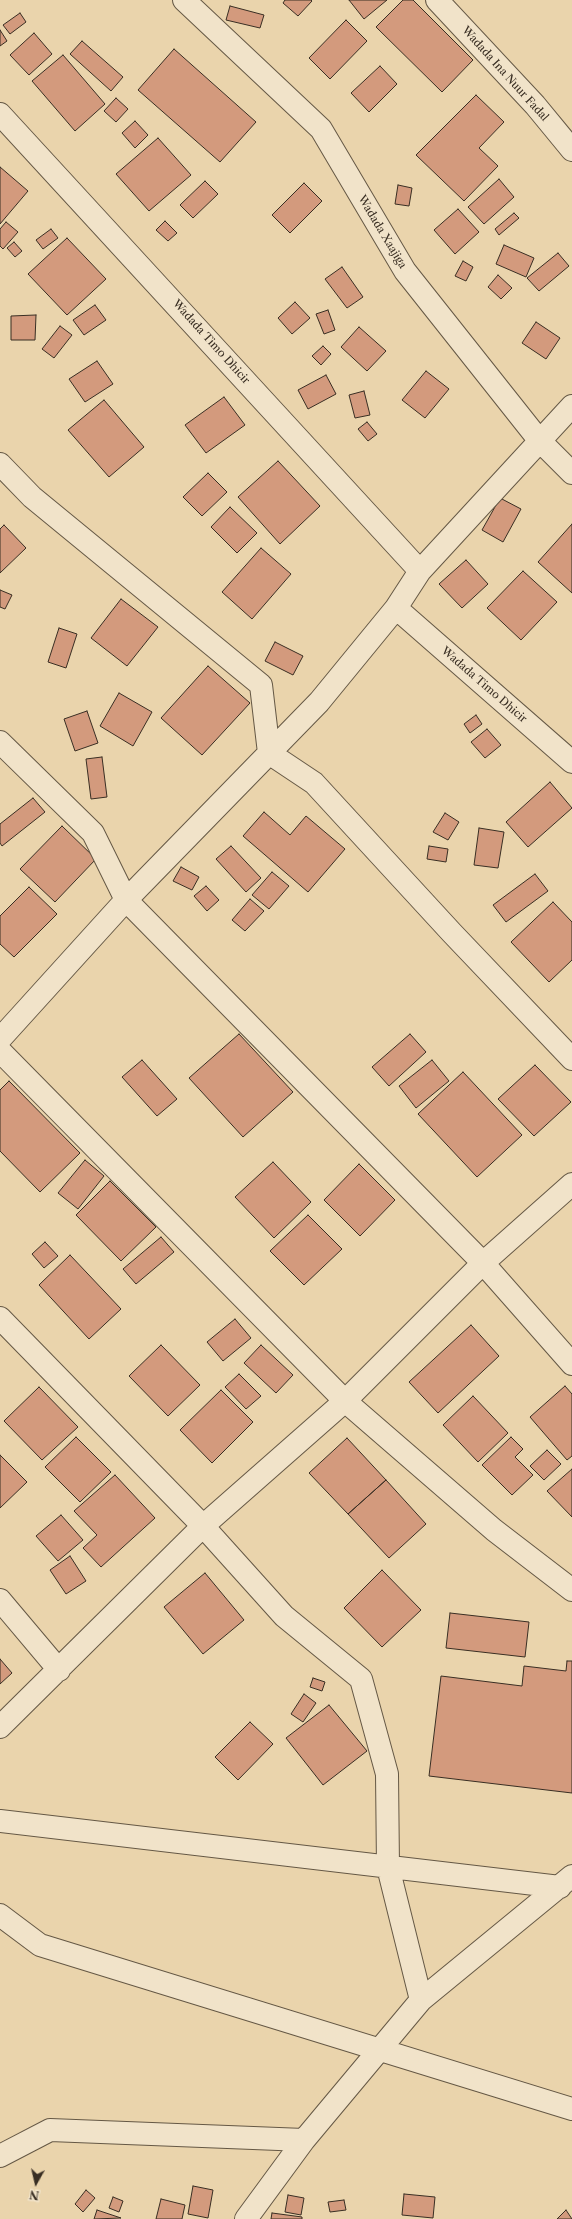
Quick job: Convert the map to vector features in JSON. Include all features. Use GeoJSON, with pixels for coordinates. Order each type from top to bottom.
{"type":"FeatureCollection","features":[{"type":"Feature","properties":{"kind":"street","name":"Wadada Xaajiga"},"geometry":{"type":"LineString","coordinates":[[184,0],[321,129],[405,271],[539,440],[572,473]]}},
{"type":"Feature","properties":{"kind":"street","name":"Wadada Ina Nuur Fadal"},"geometry":{"type":"LineString","coordinates":[[437,0],[535,105],[572,150]]}},
{"type":"Feature","properties":{"kind":"street","name":"Wadada Timo Dhicir"},"geometry":{"type":"LineString","coordinates":[[0,114],[420,571]]}},
{"type":"Feature","properties":{"kind":"street"},"geometry":{"type":"LineString","coordinates":[[0,1039],[126,900],[319,702],[396,608],[420,571],[539,440],[572,406]]}},
{"type":"Feature","properties":{"kind":"street"},"geometry":{"type":"LineString","coordinates":[[0,464],[32,497],[261,685],[269,753],[314,783],[452,933],[572,1059]]}},
{"type":"Feature","properties":{"kind":"street","name":"Wadada Timo Dhicir"},"geometry":{"type":"LineString","coordinates":[[396,608],[572,762]]}},
{"type":"Feature","properties":{"kind":"street"},"geometry":{"type":"LineString","coordinates":[[0,742],[93,833],[126,900],[483,1264],[572,1364]]}},
{"type":"Feature","properties":{"kind":"street"},"geometry":{"type":"LineString","coordinates":[[0,1051],[345,1401],[494,1530],[572,1590]]}},
{"type":"Feature","properties":{"kind":"street"},"geometry":{"type":"LineString","coordinates":[[0,1727],[203,1526],[345,1401],[483,1264],[572,1184]]}},
{"type":"Feature","properties":{"kind":"street"},"geometry":{"type":"LineString","coordinates":[[0,1318],[203,1526],[284,1616],[361,1679],[387,1774],[388,1866],[421,2000]]}},
{"type":"Feature","properties":{"kind":"street"},"geometry":{"type":"LineString","coordinates":[[0,1600],[59,1670]]}},
{"type":"Feature","properties":{"kind":"street"},"geometry":{"type":"LineString","coordinates":[[0,1821],[388,1866],[566,1881]]}},
{"type":"Feature","properties":{"kind":"street"},"geometry":{"type":"LineString","coordinates":[[246,2219],[304,2140],[421,2000],[566,1881]]}},
{"type":"Feature","properties":{"kind":"street"},"geometry":{"type":"LineString","coordinates":[[0,1915],[40,1945],[572,2109]]}},
{"type":"Feature","properties":{"kind":"street"},"geometry":{"type":"LineString","coordinates":[[0,2156],[50,2130],[304,2140]]}},
{"type":"Feature","properties":{"kind":"building"},"geometry":{"type":"Polygon","coordinates":[[[285,0],[312,1],[298,16],[283,3],[285,0]]]}},
{"type":"Feature","properties":{"kind":"building"},"geometry":{"type":"Polygon","coordinates":[[[349,0],[387,0],[364,19],[349,0]]]}},
{"type":"Feature","properties":{"kind":"building"},"geometry":{"type":"Polygon","coordinates":[[[403,0],[413,0],[473,60],[442,92],[376,27],[403,0]]]}},
{"type":"Feature","properties":{"kind":"building"},"geometry":{"type":"Polygon","coordinates":[[[230,6],[264,15],[260,28],[226,20],[230,6]]]}},
{"type":"Feature","properties":{"kind":"building"},"geometry":{"type":"Polygon","coordinates":[[[20,13],[26,22],[10,34],[3,25],[20,13]]]}},
{"type":"Feature","properties":{"kind":"building"},"geometry":{"type":"Polygon","coordinates":[[[346,20],[367,41],[330,79],[309,58],[346,20]]]}},
{"type":"Feature","properties":{"kind":"building"},"geometry":{"type":"Polygon","coordinates":[[[0,30],[7,41],[0,46],[0,30]]]}},
{"type":"Feature","properties":{"kind":"building"},"geometry":{"type":"Polygon","coordinates":[[[34,33],[52,54],[29,75],[10,55],[34,33]]]}},
{"type":"Feature","properties":{"kind":"building"},"geometry":{"type":"Polygon","coordinates":[[[82,41],[123,77],[111,91],[70,54],[82,41]]]}},
{"type":"Feature","properties":{"kind":"building"},"geometry":{"type":"Polygon","coordinates":[[[174,49],[256,122],[220,162],[138,90],[174,49]]]}},
{"type":"Feature","properties":{"kind":"building"},"geometry":{"type":"Polygon","coordinates":[[[63,55],[105,104],[75,131],[32,81],[63,55]]]}},
{"type":"Feature","properties":{"kind":"building"},"geometry":{"type":"Polygon","coordinates":[[[380,66],[397,84],[369,112],[351,93],[380,66]]]}},
{"type":"Feature","properties":{"kind":"building"},"geometry":{"type":"Polygon","coordinates":[[[476,95],[504,122],[479,148],[498,166],[464,201],[416,155],[476,95]]]}},
{"type":"Feature","properties":{"kind":"building"},"geometry":{"type":"Polygon","coordinates":[[[116,98],[128,109],[116,122],[104,111],[116,98]]]}},
{"type":"Feature","properties":{"kind":"building"},"geometry":{"type":"Polygon","coordinates":[[[135,121],[148,135],[135,148],[122,133],[135,121]]]}},
{"type":"Feature","properties":{"kind":"building"},"geometry":{"type":"Polygon","coordinates":[[[158,138],[191,175],[149,211],[116,174],[158,138]]]}},
{"type":"Feature","properties":{"kind":"building"},"geometry":{"type":"Polygon","coordinates":[[[0,167],[28,191],[0,224],[0,167]]]}},
{"type":"Feature","properties":{"kind":"building"},"geometry":{"type":"Polygon","coordinates":[[[499,179],[514,197],[484,224],[468,207],[499,179]]]}},
{"type":"Feature","properties":{"kind":"building"},"geometry":{"type":"Polygon","coordinates":[[[205,181],[218,194],[193,218],[180,205],[205,181]]]}},
{"type":"Feature","properties":{"kind":"building"},"geometry":{"type":"Polygon","coordinates":[[[304,183],[322,201],[290,233],[272,215],[304,183]]]}},
{"type":"Feature","properties":{"kind":"building"},"geometry":{"type":"Polygon","coordinates":[[[398,185],[412,188],[409,206],[395,204],[398,185]]]}},
{"type":"Feature","properties":{"kind":"building"},"geometry":{"type":"Polygon","coordinates":[[[458,209],[479,232],[455,254],[434,230],[458,209]]]}},
{"type":"Feature","properties":{"kind":"building"},"geometry":{"type":"Polygon","coordinates":[[[514,213],[519,218],[499,235],[495,229],[514,213]]]}},
{"type":"Feature","properties":{"kind":"building"},"geometry":{"type":"Polygon","coordinates":[[[165,221],[177,233],[168,241],[156,230],[165,221]]]}},
{"type":"Feature","properties":{"kind":"building"},"geometry":{"type":"Polygon","coordinates":[[[6,222],[18,232],[3,249],[0,246],[0,229],[6,222]]]}},
{"type":"Feature","properties":{"kind":"building"},"geometry":{"type":"Polygon","coordinates":[[[51,229],[58,238],[43,249],[36,240],[51,229]]]}},
{"type":"Feature","properties":{"kind":"building"},"geometry":{"type":"Polygon","coordinates":[[[67,238],[106,279],[67,315],[28,274],[67,238]]]}},
{"type":"Feature","properties":{"kind":"building"},"geometry":{"type":"Polygon","coordinates":[[[14,242],[22,251],[15,257],[7,248],[14,242]]]}},
{"type":"Feature","properties":{"kind":"building"},"geometry":{"type":"Polygon","coordinates":[[[504,245],[534,258],[526,277],[496,264],[504,245]]]}},
{"type":"Feature","properties":{"kind":"building"},"geometry":{"type":"Polygon","coordinates":[[[558,253],[569,266],[539,291],[527,278],[558,253]]]}},
{"type":"Feature","properties":{"kind":"building"},"geometry":{"type":"Polygon","coordinates":[[[463,261],[473,267],[466,281],[455,276],[463,261]]]}},
{"type":"Feature","properties":{"kind":"building"},"geometry":{"type":"Polygon","coordinates":[[[342,267],[363,297],[347,308],[325,279],[342,267]]]}},
{"type":"Feature","properties":{"kind":"building"},"geometry":{"type":"Polygon","coordinates":[[[498,275],[512,288],[501,299],[488,287],[498,275]]]}},
{"type":"Feature","properties":{"kind":"building"},"geometry":{"type":"Polygon","coordinates":[[[295,302],[310,318],[292,334],[278,318],[295,302]]]}},
{"type":"Feature","properties":{"kind":"building"},"geometry":{"type":"Polygon","coordinates":[[[95,305],[106,320],[84,335],[73,320],[95,305]]]}},
{"type":"Feature","properties":{"kind":"building"},"geometry":{"type":"Polygon","coordinates":[[[328,310],[335,330],[324,334],[316,314],[328,310]]]}},
{"type":"Feature","properties":{"kind":"building"},"geometry":{"type":"Polygon","coordinates":[[[36,315],[35,340],[11,340],[11,316],[36,315]]]}},
{"type":"Feature","properties":{"kind":"building"},"geometry":{"type":"Polygon","coordinates":[[[536,322],[560,338],[546,359],[522,343],[536,322]]]}},
{"type":"Feature","properties":{"kind":"building"},"geometry":{"type":"Polygon","coordinates":[[[60,326],[72,335],[54,358],[42,349],[60,326]]]}},
{"type":"Feature","properties":{"kind":"building"},"geometry":{"type":"Polygon","coordinates":[[[359,327],[386,351],[367,371],[341,347],[359,327]]]}},
{"type":"Feature","properties":{"kind":"building"},"geometry":{"type":"Polygon","coordinates":[[[323,346],[331,354],[321,365],[312,356],[323,346]]]}},
{"type":"Feature","properties":{"kind":"building"},"geometry":{"type":"Polygon","coordinates":[[[97,361],[113,384],[85,402],[69,379],[97,361]]]}},
{"type":"Feature","properties":{"kind":"building"},"geometry":{"type":"Polygon","coordinates":[[[426,371],[449,389],[425,418],[402,400],[426,371]]]}},
{"type":"Feature","properties":{"kind":"building"},"geometry":{"type":"Polygon","coordinates":[[[326,375],[336,394],[308,409],[298,390],[326,375]]]}},
{"type":"Feature","properties":{"kind":"building"},"geometry":{"type":"Polygon","coordinates":[[[364,391],[370,415],[355,418],[349,395],[364,391]]]}},
{"type":"Feature","properties":{"kind":"building"},"geometry":{"type":"Polygon","coordinates":[[[224,397],[245,425],[206,453],[185,425],[224,397]]]}},
{"type":"Feature","properties":{"kind":"building"},"geometry":{"type":"Polygon","coordinates":[[[104,400],[144,447],[109,477],[68,430],[104,400]]]}},
{"type":"Feature","properties":{"kind":"building"},"geometry":{"type":"Polygon","coordinates":[[[367,422],[377,434],[368,441],[358,429],[367,422]]]}},
{"type":"Feature","properties":{"kind":"building"},"geometry":{"type":"Polygon","coordinates":[[[278,461],[320,506],[280,544],[238,497],[278,461]]]}},
{"type":"Feature","properties":{"kind":"building"},"geometry":{"type":"Polygon","coordinates":[[[208,473],[227,492],[202,516],[183,497],[208,473]]]}},
{"type":"Feature","properties":{"kind":"building"},"geometry":{"type":"Polygon","coordinates":[[[500,498],[521,509],[503,542],[482,530],[500,498]]]}},
{"type":"Feature","properties":{"kind":"building"},"geometry":{"type":"Polygon","coordinates":[[[230,507],[257,533],[237,553],[211,527],[230,507]]]}},
{"type":"Feature","properties":{"kind":"building"},"geometry":{"type":"Polygon","coordinates":[[[572,524],[572,593],[538,562],[572,524]]]}},
{"type":"Feature","properties":{"kind":"building"},"geometry":{"type":"Polygon","coordinates":[[[4,525],[26,548],[0,573],[0,529],[4,525]]]}},
{"type":"Feature","properties":{"kind":"building"},"geometry":{"type":"Polygon","coordinates":[[[261,548],[291,574],[252,619],[222,592],[261,548]]]}},
{"type":"Feature","properties":{"kind":"building"},"geometry":{"type":"Polygon","coordinates":[[[466,560],[488,584],[462,608],[439,584],[466,560]]]}},
{"type":"Feature","properties":{"kind":"building"},"geometry":{"type":"Polygon","coordinates":[[[523,571],[557,602],[521,640],[487,608],[523,571]]]}},
{"type":"Feature","properties":{"kind":"building"},"geometry":{"type":"Polygon","coordinates":[[[0,590],[12,595],[5,609],[0,607],[0,590]]]}},
{"type":"Feature","properties":{"kind":"building"},"geometry":{"type":"Polygon","coordinates":[[[121,599],[158,627],[127,666],[91,638],[121,599]]]}},
{"type":"Feature","properties":{"kind":"building"},"geometry":{"type":"Polygon","coordinates":[[[59,628],[77,634],[66,668],[48,662],[59,628]]]}},
{"type":"Feature","properties":{"kind":"building"},"geometry":{"type":"Polygon","coordinates":[[[275,642],[303,656],[293,675],[265,661],[275,642]]]}},
{"type":"Feature","properties":{"kind":"building"},"geometry":{"type":"Polygon","coordinates":[[[208,666],[250,703],[202,755],[161,718],[208,666]]]}},
{"type":"Feature","properties":{"kind":"building"},"geometry":{"type":"Polygon","coordinates":[[[119,693],[152,712],[133,746],[100,726],[119,693]]]}},
{"type":"Feature","properties":{"kind":"building"},"geometry":{"type":"Polygon","coordinates":[[[87,711],[98,743],[75,751],[64,719],[87,711]]]}},
{"type":"Feature","properties":{"kind":"building"},"geometry":{"type":"Polygon","coordinates":[[[476,715],[482,724],[470,733],[464,724],[476,715]]]}},
{"type":"Feature","properties":{"kind":"building"},"geometry":{"type":"Polygon","coordinates":[[[487,729],[501,745],[485,758],[471,742],[487,729]]]}},
{"type":"Feature","properties":{"kind":"building"},"geometry":{"type":"Polygon","coordinates":[[[102,757],[107,797],[91,799],[86,759],[102,757]]]}},
{"type":"Feature","properties":{"kind":"building"},"geometry":{"type":"Polygon","coordinates":[[[550,782],[572,808],[528,847],[506,822],[550,782]]]}},
{"type":"Feature","properties":{"kind":"building"},"geometry":{"type":"Polygon","coordinates":[[[33,798],[45,812],[2,846],[0,843],[0,824],[33,798]]]}},
{"type":"Feature","properties":{"kind":"building"},"geometry":{"type":"Polygon","coordinates":[[[264,812],[290,835],[306,816],[345,849],[308,892],[243,836],[264,812]]]}},
{"type":"Feature","properties":{"kind":"building"},"geometry":{"type":"Polygon","coordinates":[[[445,813],[459,822],[448,840],[433,832],[445,813]]]}},
{"type":"Feature","properties":{"kind":"building"},"geometry":{"type":"Polygon","coordinates":[[[62,826],[96,859],[55,902],[20,869],[62,826]]]}},
{"type":"Feature","properties":{"kind":"building"},"geometry":{"type":"Polygon","coordinates":[[[479,828],[504,832],[498,868],[474,865],[479,828]]]}},
{"type":"Feature","properties":{"kind":"building"},"geometry":{"type":"Polygon","coordinates":[[[231,846],[261,878],[246,892],[216,859],[231,846]]]}},
{"type":"Feature","properties":{"kind":"building"},"geometry":{"type":"Polygon","coordinates":[[[429,846],[448,849],[446,862],[427,859],[429,846]]]}},
{"type":"Feature","properties":{"kind":"building"},"geometry":{"type":"Polygon","coordinates":[[[181,867],[199,877],[192,890],[173,881],[181,867]]]}},
{"type":"Feature","properties":{"kind":"building"},"geometry":{"type":"Polygon","coordinates":[[[272,872],[289,886],[269,909],[252,895],[272,872]]]}},
{"type":"Feature","properties":{"kind":"building"},"geometry":{"type":"Polygon","coordinates":[[[535,874],[548,891],[506,922],[493,905],[535,874]]]}},
{"type":"Feature","properties":{"kind":"building"},"geometry":{"type":"Polygon","coordinates":[[[206,886],[219,900],[207,911],[194,896],[206,886]]]}},
{"type":"Feature","properties":{"kind":"building"},"geometry":{"type":"Polygon","coordinates":[[[29,887],[57,914],[14,957],[0,944],[0,916],[29,887]]]}},
{"type":"Feature","properties":{"kind":"building"},"geometry":{"type":"Polygon","coordinates":[[[250,899],[264,911],[245,931],[232,920],[250,899]]]}},
{"type":"Feature","properties":{"kind":"building"},"geometry":{"type":"Polygon","coordinates":[[[553,902],[572,922],[572,960],[549,982],[511,942],[553,902]]]}},
{"type":"Feature","properties":{"kind":"building"},"geometry":{"type":"Polygon","coordinates":[[[239,1034],[293,1092],[243,1137],[189,1078],[239,1034]]]}},
{"type":"Feature","properties":{"kind":"building"},"geometry":{"type":"Polygon","coordinates":[[[410,1034],[426,1052],[389,1086],[372,1067],[410,1034]]]}},
{"type":"Feature","properties":{"kind":"building"},"geometry":{"type":"Polygon","coordinates":[[[142,1060],[177,1099],[157,1116],[122,1077],[142,1060]]]}},
{"type":"Feature","properties":{"kind":"building"},"geometry":{"type":"Polygon","coordinates":[[[432,1060],[449,1081],[416,1108],[399,1086],[432,1060]]]}},
{"type":"Feature","properties":{"kind":"building"},"geometry":{"type":"Polygon","coordinates":[[[535,1065],[571,1102],[534,1136],[498,1099],[535,1065]]]}},
{"type":"Feature","properties":{"kind":"building"},"geometry":{"type":"Polygon","coordinates":[[[463,1072],[522,1135],[477,1177],[418,1114],[463,1072]]]}},
{"type":"Feature","properties":{"kind":"building"},"geometry":{"type":"Polygon","coordinates":[[[9,1081],[80,1153],[40,1192],[0,1151],[0,1090],[9,1081]]]}},
{"type":"Feature","properties":{"kind":"building"},"geometry":{"type":"Polygon","coordinates":[[[85,1160],[104,1176],[78,1209],[58,1193],[85,1160]]]}},
{"type":"Feature","properties":{"kind":"building"},"geometry":{"type":"Polygon","coordinates":[[[273,1162],[311,1202],[274,1238],[235,1197],[273,1162]]]}},
{"type":"Feature","properties":{"kind":"building"},"geometry":{"type":"Polygon","coordinates":[[[359,1164],[395,1200],[360,1236],[324,1200],[359,1164]]]}},
{"type":"Feature","properties":{"kind":"building"},"geometry":{"type":"Polygon","coordinates":[[[110,1181],[156,1227],[121,1261],[76,1215],[110,1181]]]}},
{"type":"Feature","properties":{"kind":"building"},"geometry":{"type":"Polygon","coordinates":[[[308,1215],[342,1249],[304,1285],[270,1251],[308,1215]]]}},
{"type":"Feature","properties":{"kind":"building"},"geometry":{"type":"Polygon","coordinates":[[[161,1237],[174,1252],[136,1284],[123,1269],[161,1237]]]}},
{"type":"Feature","properties":{"kind":"building"},"geometry":{"type":"Polygon","coordinates":[[[45,1242],[58,1256],[44,1268],[32,1254],[45,1242]]]}},
{"type":"Feature","properties":{"kind":"building"},"geometry":{"type":"Polygon","coordinates":[[[70,1255],[121,1309],[89,1339],[39,1285],[70,1255]]]}},
{"type":"Feature","properties":{"kind":"building"},"geometry":{"type":"Polygon","coordinates":[[[235,1319],[251,1338],[223,1361],[207,1342],[235,1319]]]}},
{"type":"Feature","properties":{"kind":"building"},"geometry":{"type":"Polygon","coordinates":[[[471,1325],[499,1356],[438,1413],[409,1382],[471,1325]]]}},
{"type":"Feature","properties":{"kind":"building"},"geometry":{"type":"Polygon","coordinates":[[[161,1345],[200,1385],[168,1416],[129,1376],[161,1345]]]}},
{"type":"Feature","properties":{"kind":"building"},"geometry":{"type":"Polygon","coordinates":[[[261,1345],[293,1375],[276,1393],[244,1363],[261,1345]]]}},
{"type":"Feature","properties":{"kind":"building"},"geometry":{"type":"Polygon","coordinates":[[[239,1374],[261,1396],[246,1409],[225,1387],[239,1374]]]}},
{"type":"Feature","properties":{"kind":"building"},"geometry":{"type":"Polygon","coordinates":[[[565,1386],[572,1394],[572,1456],[567,1460],[530,1417],[565,1386]]]}},
{"type":"Feature","properties":{"kind":"building"},"geometry":{"type":"Polygon","coordinates":[[[39,1387],[78,1427],[42,1460],[4,1421],[39,1387]]]}},
{"type":"Feature","properties":{"kind":"building"},"geometry":{"type":"Polygon","coordinates":[[[221,1390],[253,1422],[212,1463],[180,1430],[221,1390]]]}},
{"type":"Feature","properties":{"kind":"building"},"geometry":{"type":"Polygon","coordinates":[[[473,1396],[508,1433],[478,1462],[443,1425],[473,1396]]]}},
{"type":"Feature","properties":{"kind":"building"},"geometry":{"type":"Polygon","coordinates":[[[76,1437],[111,1472],[80,1502],[45,1467],[76,1437]]]}},
{"type":"Feature","properties":{"kind":"building"},"geometry":{"type":"Polygon","coordinates":[[[511,1437],[523,1449],[515,1457],[533,1475],[512,1495],[482,1465],[511,1437]]]}},
{"type":"Feature","properties":{"kind":"building"},"geometry":{"type":"Polygon","coordinates":[[[347,1438],[386,1480],[348,1514],[309,1473],[347,1438]]]}},
{"type":"Feature","properties":{"kind":"building"},"geometry":{"type":"Polygon","coordinates":[[[547,1450],[561,1464],[544,1480],[530,1466],[547,1450]]]}},
{"type":"Feature","properties":{"kind":"building"},"geometry":{"type":"Polygon","coordinates":[[[0,1455],[27,1482],[0,1508],[0,1455]]]}},
{"type":"Feature","properties":{"kind":"building"},"geometry":{"type":"Polygon","coordinates":[[[572,1469],[572,1517],[547,1491],[572,1469]]]}},
{"type":"Feature","properties":{"kind":"building"},"geometry":{"type":"Polygon","coordinates":[[[115,1475],[155,1518],[101,1567],[83,1548],[97,1535],[74,1511],[115,1475]]]}},
{"type":"Feature","properties":{"kind":"building"},"geometry":{"type":"Polygon","coordinates":[[[386,1480],[426,1524],[389,1558],[348,1514],[386,1480]]]}},
{"type":"Feature","properties":{"kind":"building"},"geometry":{"type":"Polygon","coordinates":[[[61,1515],[83,1540],[58,1561],[36,1536],[61,1515]]]}},
{"type":"Feature","properties":{"kind":"building"},"geometry":{"type":"Polygon","coordinates":[[[70,1556],[86,1581],[66,1594],[50,1570],[70,1556]]]}},
{"type":"Feature","properties":{"kind":"building"},"geometry":{"type":"Polygon","coordinates":[[[382,1570],[421,1610],[382,1647],[344,1608],[382,1570]]]}},
{"type":"Feature","properties":{"kind":"building"},"geometry":{"type":"Polygon","coordinates":[[[205,1573],[244,1620],[203,1654],[164,1607],[205,1573]]]}},
{"type":"Feature","properties":{"kind":"building"},"geometry":{"type":"Polygon","coordinates":[[[450,1613],[529,1622],[525,1657],[446,1648],[450,1613]]]}},
{"type":"Feature","properties":{"kind":"building"},"geometry":{"type":"Polygon","coordinates":[[[0,1659],[12,1673],[0,1684],[0,1659]]]}},
{"type":"Feature","properties":{"kind":"building"},"geometry":{"type":"Polygon","coordinates":[[[567,1661],[572,1661],[572,1793],[429,1776],[441,1676],[522,1686],[524,1666],[566,1671],[567,1661]]]}},
{"type":"Feature","properties":{"kind":"building"},"geometry":{"type":"Polygon","coordinates":[[[313,1678],[325,1682],[322,1691],[310,1687],[313,1678]]]}},
{"type":"Feature","properties":{"kind":"building"},"geometry":{"type":"Polygon","coordinates":[[[304,1694],[316,1703],[303,1722],[291,1714],[304,1694]]]}},
{"type":"Feature","properties":{"kind":"building"},"geometry":{"type":"Polygon","coordinates":[[[329,1705],[367,1751],[323,1785],[286,1738],[329,1705]]]}},
{"type":"Feature","properties":{"kind":"building"},"geometry":{"type":"Polygon","coordinates":[[[250,1722],[273,1744],[238,1780],[215,1757],[250,1722]]]}},
{"type":"Feature","properties":{"kind":"building"},"geometry":{"type":"Polygon","coordinates":[[[193,2186],[213,2190],[208,2218],[188,2214],[193,2186]]]}},
{"type":"Feature","properties":{"kind":"building"},"geometry":{"type":"Polygon","coordinates":[[[86,2190],[95,2198],[83,2212],[75,2204],[86,2190]]]}},
{"type":"Feature","properties":{"kind":"building"},"geometry":{"type":"Polygon","coordinates":[[[404,2194],[435,2197],[433,2218],[402,2215],[404,2194]]]}},
{"type":"Feature","properties":{"kind":"building"},"geometry":{"type":"Polygon","coordinates":[[[288,2195],[304,2198],[301,2215],[285,2212],[288,2195]]]}},
{"type":"Feature","properties":{"kind":"building"},"geometry":{"type":"Polygon","coordinates":[[[113,2197],[123,2201],[119,2212],[109,2208],[113,2197]]]}},
{"type":"Feature","properties":{"kind":"building"},"geometry":{"type":"Polygon","coordinates":[[[161,2199],[185,2205],[182,2219],[156,2219],[161,2199]]]}},
{"type":"Feature","properties":{"kind":"building"},"geometry":{"type":"Polygon","coordinates":[[[344,2200],[346,2210],[330,2212],[328,2202],[344,2200]]]}},
{"type":"Feature","properties":{"kind":"building"},"geometry":{"type":"Polygon","coordinates":[[[97,2210],[121,2218],[94,2219],[97,2210]]]}},
{"type":"Feature","properties":{"kind":"building"},"geometry":{"type":"Polygon","coordinates":[[[566,2210],[572,2219],[557,2219],[566,2210]]]}},
{"type":"Feature","properties":{"kind":"building"},"geometry":{"type":"Polygon","coordinates":[[[272,2213],[302,2217],[302,2219],[271,2219],[272,2213]]]}}]}
